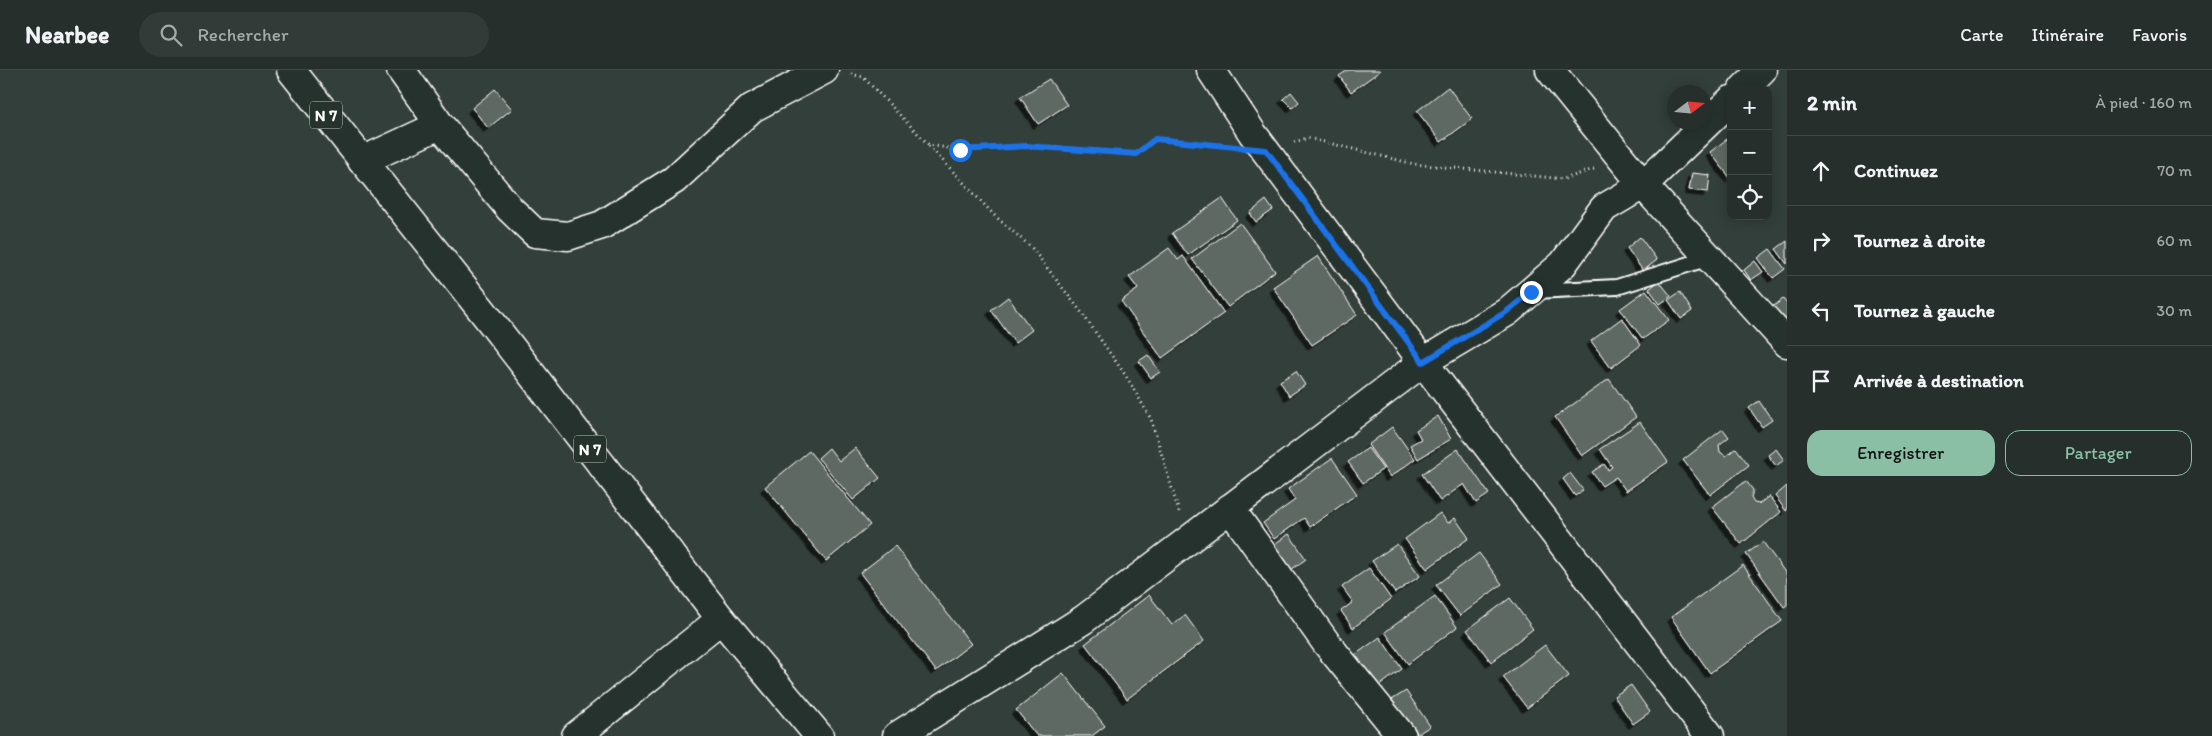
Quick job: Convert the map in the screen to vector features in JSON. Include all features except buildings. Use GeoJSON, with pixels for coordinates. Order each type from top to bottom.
{"type":"FeatureCollection","features":[{"type":"Feature","properties":{"kind":"main road","name":"N 7"},"geometry":{"type":"LineString","coordinates":[[291,70],[492,323],[721,619],[819,736]]}},
{"type":"Feature","properties":{"kind":"main road"},"geometry":{"type":"LineString","coordinates":[[401,70],[440,125],[510,209],[535,233],[568,236],[602,225],[674,180],[752,108],[835,71]]}},
{"type":"Feature","properties":{"kind":"main road"},"geometry":{"type":"LineString","coordinates":[[1211,70],[1266,150],[1423,362],[1710,736]]}},
{"type":"Feature","properties":{"kind":"main road"},"geometry":{"type":"LineString","coordinates":[[1550,70],[1644,185],[1787,344]]}},
{"type":"Feature","properties":{"kind":"main road"},"geometry":{"type":"LineString","coordinates":[[1747,85],[1762,70]]}},
{"type":"Feature","properties":{"kind":"main road"},"geometry":{"type":"LineString","coordinates":[[897,736],[1082,620],[1423,362],[1506,312],[1564,264],[1604,208],[1644,185],[1727,104]]}},
{"type":"Feature","properties":{"kind":"main road"},"geometry":{"type":"LineString","coordinates":[[362,161],[440,125]]}},
{"type":"Feature","properties":{"kind":"main road"},"geometry":{"type":"LineString","coordinates":[[1230,508],[1327,644],[1402,736]]}},
{"type":"Feature","properties":{"kind":"main road"},"geometry":{"type":"LineString","coordinates":[[576,736],[721,619]]}},
{"type":"Feature","properties":{"kind":"lane"},"geometry":{"type":"LineString","coordinates":[[1531,292],[1617,287],[1709,258]]}},
{"type":"Feature","properties":{"kind":"path"},"geometry":{"type":"LineString","coordinates":[[835,71],[863,77],[995,216],[1031,247],[1126,376],[1152,419],[1188,540]]}},
{"type":"Feature","properties":{"kind":"path"},"geometry":{"type":"LineString","coordinates":[[929,145],[960,150],[1026,146],[1136,154],[1155,139],[1266,150],[1308,138],[1414,164],[1564,179],[1594,169],[1602,169]]}},
{"type":"Feature","properties":{"kind":"route"},"geometry":{"type":"LineString","coordinates":[[960,150],[1026,146],[1136,154],[1155,139],[1266,150],[1423,362],[1506,312],[1531,292]]}}]}
